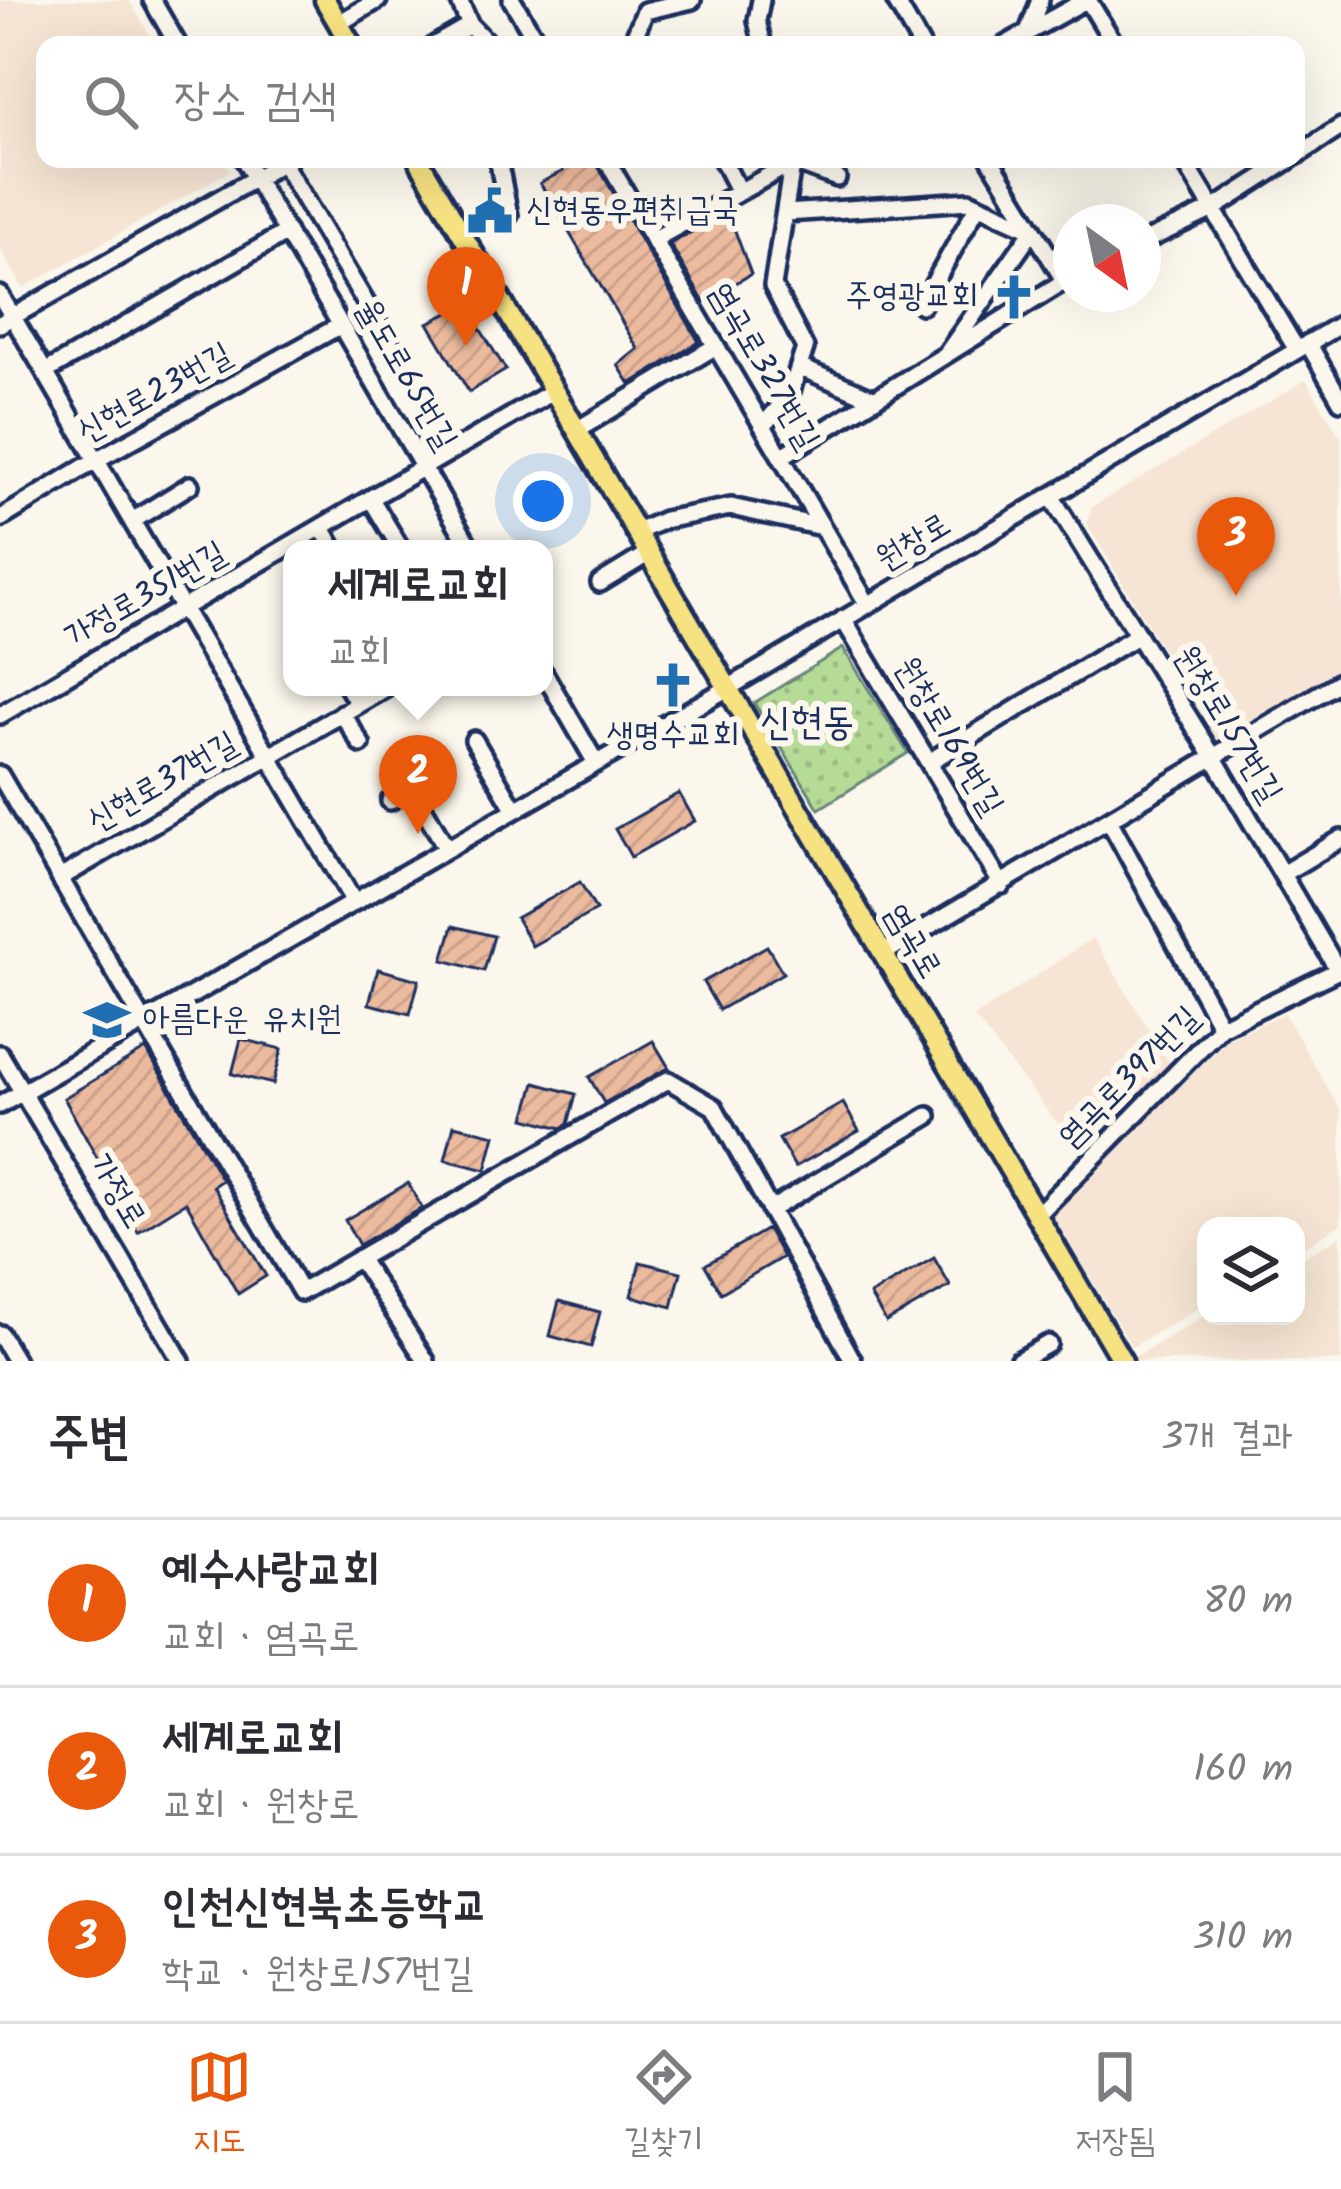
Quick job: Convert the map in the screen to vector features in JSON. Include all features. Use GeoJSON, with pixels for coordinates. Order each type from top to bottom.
{"type":"FeatureCollection","features":[{"type":"Feature","properties":{"kind":"main road"},"geometry":{"type":"LineString","coordinates":[[325,0],[347,36]]}},
{"type":"Feature","properties":{"kind":"main road","name":"염곡로"},"geometry":{"type":"LineString","coordinates":[[428,168],[1123,1361]]}},
{"type":"Feature","properties":{"kind":"street"},"geometry":{"type":"LineString","coordinates":[[152,0],[173,36]]}},
{"type":"Feature","properties":{"kind":"street"},"geometry":{"type":"LineString","coordinates":[[339,23],[378,0]]}},
{"type":"Feature","properties":{"kind":"street"},"geometry":{"type":"LineString","coordinates":[[459,0],[480,36]]}},
{"type":"Feature","properties":{"kind":"street"},"geometry":{"type":"LineString","coordinates":[[512,0],[533,36]]}},
{"type":"Feature","properties":{"kind":"street"},"geometry":{"type":"LineString","coordinates":[[635,36],[645,11],[692,0]]}},
{"type":"Feature","properties":{"kind":"street"},"geometry":{"type":"LineString","coordinates":[[760,0],[757,21],[761,36]]}},
{"type":"Feature","properties":{"kind":"street"},"geometry":{"type":"LineString","coordinates":[[896,0],[916,36]]}},
{"type":"Feature","properties":{"kind":"street"},"geometry":{"type":"LineString","coordinates":[[1028,32],[1040,0]]}},
{"type":"Feature","properties":{"kind":"street"},"geometry":{"type":"LineString","coordinates":[[1021,36],[1087,0],[1109,36]]}},
{"type":"Feature","properties":{"kind":"street"},"geometry":{"type":"LineString","coordinates":[[451,36],[470,25]]}},
{"type":"Feature","properties":{"kind":"street"},"geometry":{"type":"LineString","coordinates":[[1305,151],[1341,128]]}},
{"type":"Feature","properties":{"kind":"street","name":"율도로65번길"},"geometry":{"type":"LineString","coordinates":[[250,168],[467,540]]}},
{"type":"Feature","properties":{"kind":"street"},"geometry":{"type":"LineString","coordinates":[[6,320],[274,168]]}},
{"type":"Feature","properties":{"kind":"street"},"geometry":{"type":"LineString","coordinates":[[290,168],[393,350]]}},
{"type":"Feature","properties":{"kind":"street"},"geometry":{"type":"LineString","coordinates":[[500,168],[509,214]]}},
{"type":"Feature","properties":{"kind":"street","name":"염곡로327번길"},"geometry":{"type":"LineString","coordinates":[[610,168],[868,605]]}},
{"type":"Feature","properties":{"kind":"street"},"geometry":{"type":"LineString","coordinates":[[727,168],[740,192]]}},
{"type":"Feature","properties":{"kind":"street"},"geometry":{"type":"LineString","coordinates":[[653,240],[782,168]]}},
{"type":"Feature","properties":{"kind":"street"},"geometry":{"type":"LineString","coordinates":[[763,426],[790,394],[806,348],[773,286],[794,168]]}},
{"type":"Feature","properties":{"kind":"street"},"geometry":{"type":"LineString","coordinates":[[814,168],[837,178]]}},
{"type":"Feature","properties":{"kind":"street"},"geometry":{"type":"LineString","coordinates":[[995,168],[1053,258]]}},
{"type":"Feature","properties":{"kind":"street"},"geometry":{"type":"LineString","coordinates":[[1188,168],[1302,346],[1332,372],[1341,401]]}},
{"type":"Feature","properties":{"kind":"street"},"geometry":{"type":"LineString","coordinates":[[1161,234],[1213,209],[1278,168]]}},
{"type":"Feature","properties":{"kind":"street"},"geometry":{"type":"LineString","coordinates":[[786,213],[969,201],[1033,230]]}},
{"type":"Feature","properties":{"kind":"street"},"geometry":{"type":"LineString","coordinates":[[922,304],[978,205]]}},
{"type":"Feature","properties":{"kind":"street"},"geometry":{"type":"LineString","coordinates":[[947,353],[1033,230]]}},
{"type":"Feature","properties":{"kind":"street"},"geometry":{"type":"LineString","coordinates":[[45,372],[286,232]]}},
{"type":"Feature","properties":{"kind":"street"},"geometry":{"type":"LineString","coordinates":[[781,458],[1053,288]]}},
{"type":"Feature","properties":{"kind":"street"},"geometry":{"type":"LineString","coordinates":[[0,296],[6,320],[45,372],[354,902]]}},
{"type":"Feature","properties":{"kind":"street","name":"원창로"},"geometry":{"type":"LineString","coordinates":[[0,1105],[728,688],[1341,324]]}},
{"type":"Feature","properties":{"kind":"street","name":"신현로23번길"},"geometry":{"type":"LineString","coordinates":[[0,519],[96,460],[341,325]]}},
{"type":"Feature","properties":{"kind":"street"},"geometry":{"type":"LineString","coordinates":[[577,430],[716,346]]}},
{"type":"Feature","properties":{"kind":"street"},"geometry":{"type":"LineString","coordinates":[[799,367],[874,399]]}},
{"type":"Feature","properties":{"kind":"street","name":"가정로351번길"},"geometry":{"type":"LineString","coordinates":[[301,540],[554,391]]}},
{"type":"Feature","properties":{"kind":"street"},"geometry":{"type":"LineString","coordinates":[[132,520],[190,484]]}},
{"type":"Feature","properties":{"kind":"street","name":"원창로157번길"},"geometry":{"type":"LineString","coordinates":[[1052,496],[1339,969]]}},
{"type":"Feature","properties":{"kind":"street"},"geometry":{"type":"LineString","coordinates":[[371,500],[395,540]]}},
{"type":"Feature","properties":{"kind":"street"},"geometry":{"type":"LineString","coordinates":[[637,532],[664,520],[731,507],[822,527]]}},
{"type":"Feature","properties":{"kind":"street"},"geometry":{"type":"LineString","coordinates":[[322,528],[329,540]]}},
{"type":"Feature","properties":{"kind":"street","name":"가정로351번길"},"geometry":{"type":"LineString","coordinates":[[0,716],[283,551]]}},
{"type":"Feature","properties":{"kind":"street"},"geometry":{"type":"LineString","coordinates":[[600,583],[649,553]]}},
{"type":"Feature","properties":{"kind":"street","name":"원창로169번길"},"geometry":{"type":"LineString","coordinates":[[843,619],[1002,884]]}},
{"type":"Feature","properties":{"kind":"street","name":"원창로157번길"},"geometry":{"type":"LineString","coordinates":[[928,762],[1138,635]]}},
{"type":"Feature","properties":{"kind":"street"},"geometry":{"type":"LineString","coordinates":[[884,953],[1341,681]]}},
{"type":"Feature","properties":{"kind":"street"},"geometry":{"type":"LineString","coordinates":[[553,690],[596,764]]}},
{"type":"Feature","properties":{"kind":"street"},"geometry":{"type":"LineString","coordinates":[[353,696],[358,704]]}},
{"type":"Feature","properties":{"kind":"street","name":"신현로37번길"},"geometry":{"type":"LineString","coordinates":[[59,878],[372,696]]}},
{"type":"Feature","properties":{"kind":"street"},"geometry":{"type":"LineString","coordinates":[[342,713],[362,744]]}},
{"type":"Feature","properties":{"kind":"street"},"geometry":{"type":"LineString","coordinates":[[474,740],[515,810]]}},
{"type":"Feature","properties":{"kind":"street"},"geometry":{"type":"LineString","coordinates":[[0,776],[301,1292],[668,1080],[714,1107],[853,1361]]}},
{"type":"Feature","properties":{"kind":"street"},"geometry":{"type":"LineString","coordinates":[[390,800],[412,788],[447,849]]}},
{"type":"Feature","properties":{"kind":"street"},"geometry":{"type":"LineString","coordinates":[[1109,820],[1221,1027]]}},
{"type":"Feature","properties":{"kind":"street"},"geometry":{"type":"LineString","coordinates":[[1282,874],[1341,839]]}},
{"type":"Feature","properties":{"kind":"street","name":"염곡로397번길"},"geometry":{"type":"LineString","coordinates":[[1037,1215],[1221,1027],[1339,969]]}},
{"type":"Feature","properties":{"kind":"street","name":"가정로"},"geometry":{"type":"LineString","coordinates":[[0,1054],[181,1361]]}},
{"type":"Feature","properties":{"kind":"street"},"geometry":{"type":"LineString","coordinates":[[770,1210],[928,1116]]}},
{"type":"Feature","properties":{"kind":"street"},"geometry":{"type":"LineString","coordinates":[[359,1258],[426,1361]]}},
{"type":"Feature","properties":{"kind":"street"},"geometry":{"type":"LineString","coordinates":[[0,1334],[16,1361]]}},
{"type":"Feature","properties":{"kind":"street"},"geometry":{"type":"LineString","coordinates":[[1018,1361],[1048,1344]]}},
{"type":"Feature","properties":{"kind":"shaded area"},"geometry":{"type":"Polygon","coordinates":[[[0,0],[129,0],[151,36],[36,36],[36,168],[230,171],[23,288],[0,249],[0,0]]]}},
{"type":"Feature","properties":{"kind":"shaded area"},"geometry":{"type":"Polygon","coordinates":[[[1306,380],[1341,438],[1341,667],[1217,740],[1087,524],[1092,507],[1306,380]]]}},
{"type":"Feature","properties":{"kind":"shaded area"},"geometry":{"type":"Polygon","coordinates":[[[1093,938],[1176,1073],[1076,1147],[974,1017],[1093,938]]]}},
{"type":"Feature","properties":{"kind":"shaded area"},"geometry":{"type":"Polygon","coordinates":[[[1284,1013],[1341,1111],[1341,1224],[1305,1246],[1305,1217],[1197,1217],[1197,1309],[1132,1347],[1052,1214],[1227,1040],[1284,1013]]]}},
{"type":"Feature","properties":{"kind":"shaded area"},"geometry":{"type":"Polygon","coordinates":[[[1341,1236],[1341,1361],[1137,1361],[1135,1357],[1197,1320],[1197,1325],[1305,1325],[1305,1257],[1341,1236]]]}},
{"type":"Feature","properties":{"kind":"green space"},"geometry":{"type":"Polygon","coordinates":[[[843,648],[908,753],[819,809],[754,703],[843,648]]]}},
{"type":"Feature","properties":{"kind":"building"},"geometry":{"type":"Polygon","coordinates":[[[599,168],[699,342],[630,384],[618,365],[638,349],[540,183],[563,171],[599,168]]]}},
{"type":"Feature","properties":{"kind":"building"},"geometry":{"type":"Polygon","coordinates":[[[728,212],[751,274],[704,302],[670,244],[728,212]]]}},
{"type":"Feature","properties":{"kind":"building"},"geometry":{"type":"Polygon","coordinates":[[[465,305],[506,370],[469,392],[428,323],[465,305]]]}},
{"type":"Feature","properties":{"kind":"building"},"geometry":{"type":"Polygon","coordinates":[[[679,793],[695,821],[631,857],[615,829],[679,793]]]}},
{"type":"Feature","properties":{"kind":"building"},"geometry":{"type":"Polygon","coordinates":[[[580,882],[596,910],[532,946],[516,918],[580,882]]]}},
{"type":"Feature","properties":{"kind":"building"},"geometry":{"type":"Polygon","coordinates":[[[453,926],[494,936],[484,971],[443,960],[453,926]]]}},
{"type":"Feature","properties":{"kind":"building"},"geometry":{"type":"Polygon","coordinates":[[[767,946],[783,973],[719,1010],[703,982],[767,946]]]}},
{"type":"Feature","properties":{"kind":"building"},"geometry":{"type":"Polygon","coordinates":[[[378,969],[419,980],[410,1014],[369,1004],[378,969]]]}},
{"type":"Feature","properties":{"kind":"building"},"geometry":{"type":"Polygon","coordinates":[[[241,1039],[282,1049],[273,1084],[232,1074],[241,1039]]]}},
{"type":"Feature","properties":{"kind":"building"},"geometry":{"type":"Polygon","coordinates":[[[653,1041],[669,1068],[604,1103],[589,1077],[653,1041]]]}},
{"type":"Feature","properties":{"kind":"building"},"geometry":{"type":"Polygon","coordinates":[[[146,1049],[222,1180],[213,1186],[266,1276],[238,1294],[186,1202],[138,1232],[64,1098],[146,1049]]]}},
{"type":"Feature","properties":{"kind":"building"},"geometry":{"type":"Polygon","coordinates":[[[535,1083],[576,1094],[568,1124],[562,1128],[525,1118],[535,1083]]]}},
{"type":"Feature","properties":{"kind":"building"},"geometry":{"type":"Polygon","coordinates":[[[843,1103],[859,1131],[795,1167],[779,1139],[843,1103]]]}},
{"type":"Feature","properties":{"kind":"building"},"geometry":{"type":"Polygon","coordinates":[[[454,1125],[495,1135],[486,1170],[445,1160],[454,1125]]]}},
{"type":"Feature","properties":{"kind":"building"},"geometry":{"type":"Polygon","coordinates":[[[408,1183],[422,1208],[359,1245],[345,1220],[408,1183]]]}},
{"type":"Feature","properties":{"kind":"building"},"geometry":{"type":"Polygon","coordinates":[[[767,1229],[783,1257],[721,1293],[705,1265],[767,1229]]]}},
{"type":"Feature","properties":{"kind":"building"},"geometry":{"type":"Polygon","coordinates":[[[934,1258],[950,1286],[886,1322],[870,1295],[934,1258]]]}},
{"type":"Feature","properties":{"kind":"building"},"geometry":{"type":"Polygon","coordinates":[[[640,1262],[681,1272],[672,1307],[631,1296],[640,1262]]]}},
{"type":"Feature","properties":{"kind":"building"},"geometry":{"type":"Polygon","coordinates":[[[559,1301],[600,1312],[591,1347],[550,1336],[559,1301]]]}},
{"type":"Feature","properties":{"kind":"place","name":"신현동우편취급국"},"geometry":{"type":"Point","coordinates":[490,211]}},
{"type":"Feature","properties":{"kind":"place","name":"주영광교회"},"geometry":{"type":"Point","coordinates":[1014,297]}},
{"type":"Feature","properties":{"kind":"place","name":"예수사랑교회"},"geometry":{"type":"Point","coordinates":[466,346]}},
{"type":"Feature","properties":{"kind":"place","name":"인천신현북초등학교"},"geometry":{"type":"Point","coordinates":[1236,596]}},
{"type":"Feature","properties":{"kind":"place","name":"생명수교회"},"geometry":{"type":"Point","coordinates":[673,685]}},
{"type":"Feature","properties":{"kind":"place","name":"세계로교회"},"geometry":{"type":"Point","coordinates":[418,834]}},
{"type":"Feature","properties":{"kind":"place","name":"아름다운 유치원"},"geometry":{"type":"Point","coordinates":[107,1020]}},
{"type":"Feature","properties":{"kind":"district","name":"신현동"},"geometry":{"type":"Point","coordinates":[807,724]}}]}
